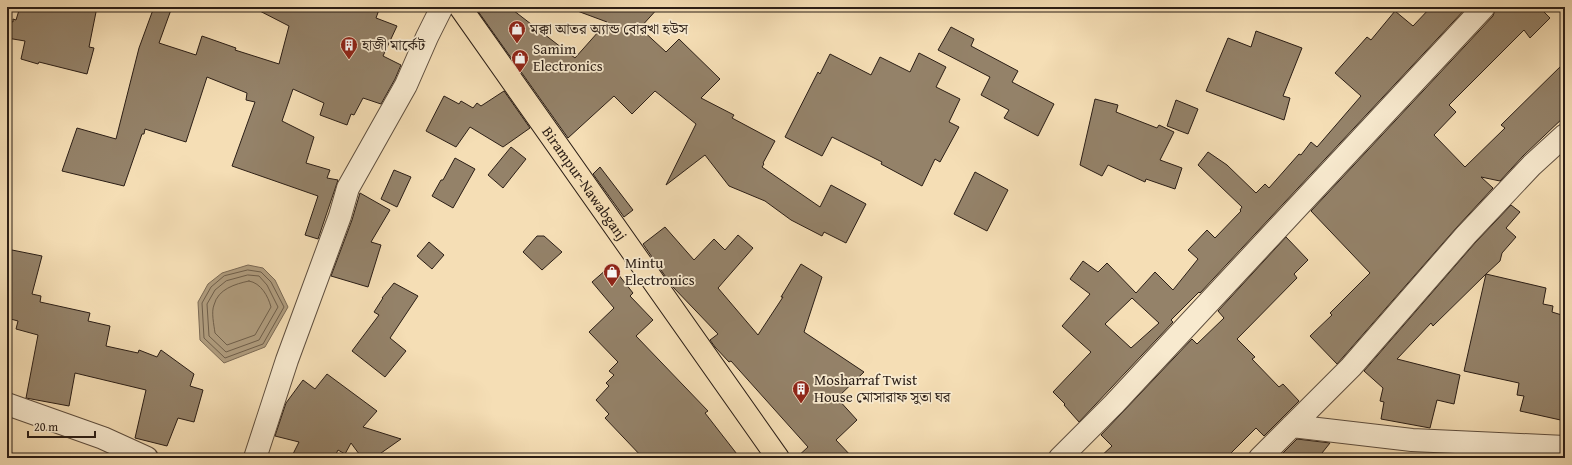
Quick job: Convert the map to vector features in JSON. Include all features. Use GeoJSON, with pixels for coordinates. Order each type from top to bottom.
{"type":"FeatureCollection","features":[{"type":"Feature","properties":{"kind":"main road","name":"Birampur-Nawabganj"},"geometry":{"type":"LineString","coordinates":[[460,7],[778,458]]}},
{"type":"Feature","properties":{"kind":"street"},"geometry":{"type":"LineString","coordinates":[[255,458],[288,360],[340,216],[348,188],[406,85],[442,7]]}},
{"type":"Feature","properties":{"kind":"street"},"geometry":{"type":"LineString","coordinates":[[1060,458],[1114,404],[1484,7]]}},
{"type":"Feature","properties":{"kind":"street"},"geometry":{"type":"LineString","coordinates":[[1260,458],[1351,367],[1466,235],[1532,165],[1565,135]]}},
{"type":"Feature","properties":{"kind":"street"},"geometry":{"type":"LineString","coordinates":[[7,404],[103,438],[147,458]]}},
{"type":"Feature","properties":{"kind":"street"},"geometry":{"type":"LineString","coordinates":[[1292,426],[1412,440],[1565,447]]}},
{"type":"Feature","properties":{"kind":"water"},"geometry":{"type":"Polygon","coordinates":[[[248,265],[263,268],[275,280],[288,307],[265,347],[224,363],[200,340],[198,302],[208,284],[222,273],[248,265]]]}},
{"type":"Feature","properties":{"kind":"building"},"geometry":{"type":"Polygon","coordinates":[[[20,7],[97,7],[89,47],[94,48],[87,74],[21,59],[25,41],[7,38],[7,20],[13,22],[13,19],[16,20],[20,7]]]}},
{"type":"Feature","properties":{"kind":"building"},"geometry":{"type":"Polygon","coordinates":[[[154,7],[172,7],[159,43],[196,55],[202,36],[236,48],[235,50],[279,64],[289,26],[252,7],[380,7],[376,18],[397,26],[383,56],[401,65],[395,79],[381,104],[363,98],[354,115],[351,114],[347,125],[320,115],[324,103],[293,89],[282,121],[314,137],[306,163],[330,170],[327,178],[338,180],[318,239],[305,235],[318,196],[232,166],[255,102],[246,100],[247,93],[207,77],[186,142],[145,129],[124,186],[62,171],[77,128],[116,139],[139,48],[154,7]]]}},
{"type":"Feature","properties":{"kind":"building"},"geometry":{"type":"Polygon","coordinates":[[[475,7],[509,7],[575,58],[607,22],[572,9],[572,7],[659,7],[640,28],[666,52],[679,39],[720,79],[701,98],[734,115],[732,118],[775,141],[762,167],[820,207],[831,185],[866,204],[846,243],[824,232],[822,236],[791,220],[765,201],[729,186],[705,155],[666,185],[696,124],[655,91],[632,114],[614,96],[568,138],[475,7]]]}},
{"type":"Feature","properties":{"kind":"building"},"geometry":{"type":"Polygon","coordinates":[[[1431,7],[1467,7],[1200,293],[1199,292],[1171,320],[1173,322],[1079,422],[1064,405],[1065,404],[1053,392],[1091,352],[1062,326],[1090,294],[1070,279],[1083,261],[1098,272],[1107,263],[1136,293],[1155,272],[1173,290],[1198,259],[1188,250],[1207,230],[1215,238],[1241,211],[1240,210],[1242,207],[1198,165],[1208,152],[1227,165],[1256,193],[1265,184],[1269,188],[1299,154],[1301,155],[1311,142],[1317,147],[1361,96],[1335,73],[1367,37],[1371,40],[1395,11],[1413,26],[1431,7]],[[1132,298],[1105,324],[1131,348],[1159,323],[1132,298]]]}},
{"type":"Feature","properties":{"kind":"building"},"geometry":{"type":"Polygon","coordinates":[[[1496,7],[1539,7],[1550,18],[1530,38],[1524,30],[1449,105],[1456,112],[1434,135],[1465,167],[1505,128],[1501,125],[1565,62],[1565,116],[1523,156],[1500,181],[1481,177],[1493,188],[1337,364],[1310,336],[1332,315],[1330,313],[1370,273],[1311,211],[1493,16],[1496,7]]]}},
{"type":"Feature","properties":{"kind":"building"},"geometry":{"type":"Polygon","coordinates":[[[951,27],[974,39],[971,46],[1018,71],[1012,82],[1054,104],[1038,136],[1004,118],[1009,110],[981,95],[990,77],[938,50],[951,27]]]}},
{"type":"Feature","properties":{"kind":"building"},"geometry":{"type":"Polygon","coordinates":[[[1256,31],[1302,48],[1283,96],[1290,98],[1284,120],[1206,91],[1228,38],[1251,47],[1256,31]]]}},
{"type":"Feature","properties":{"kind":"building"},"geometry":{"type":"Polygon","coordinates":[[[919,53],[946,67],[936,87],[960,99],[949,122],[959,127],[940,162],[935,159],[922,186],[881,164],[882,162],[832,137],[822,156],[785,137],[818,72],[820,74],[830,54],[871,75],[880,57],[910,72],[919,53]]]}},
{"type":"Feature","properties":{"kind":"building"},"geometry":{"type":"Polygon","coordinates":[[[504,91],[530,128],[503,147],[470,127],[456,147],[426,131],[444,96],[459,104],[461,101],[473,108],[477,103],[481,106],[504,91]]]}},
{"type":"Feature","properties":{"kind":"building"},"geometry":{"type":"Polygon","coordinates":[[[1095,99],[1118,105],[1116,112],[1157,128],[1159,125],[1174,132],[1160,160],[1182,168],[1175,189],[1146,179],[1145,182],[1108,165],[1102,176],[1080,165],[1095,99]]]}},
{"type":"Feature","properties":{"kind":"building"},"geometry":{"type":"Polygon","coordinates":[[[1176,100],[1198,109],[1188,134],[1167,126],[1176,100]]]}},
{"type":"Feature","properties":{"kind":"building"},"geometry":{"type":"Polygon","coordinates":[[[511,147],[526,159],[503,188],[488,175],[511,147]]]}},
{"type":"Feature","properties":{"kind":"building"},"geometry":{"type":"Polygon","coordinates":[[[455,158],[475,169],[453,208],[432,196],[455,158]]]}},
{"type":"Feature","properties":{"kind":"building"},"geometry":{"type":"Polygon","coordinates":[[[600,167],[633,210],[624,217],[593,174],[600,167]]]}},
{"type":"Feature","properties":{"kind":"building"},"geometry":{"type":"Polygon","coordinates":[[[394,170],[411,177],[397,207],[381,199],[394,170]]]}},
{"type":"Feature","properties":{"kind":"building"},"geometry":{"type":"Polygon","coordinates":[[[975,172],[1008,190],[987,231],[954,214],[975,172]]]}},
{"type":"Feature","properties":{"kind":"building"},"geometry":{"type":"Polygon","coordinates":[[[360,193],[390,210],[371,242],[381,245],[368,287],[331,276],[352,220],[360,193]]]}},
{"type":"Feature","properties":{"kind":"building"},"geometry":{"type":"Polygon","coordinates":[[[1511,205],[1520,212],[1506,228],[1516,237],[1502,253],[1500,261],[1433,326],[1431,323],[1397,359],[1460,375],[1454,404],[1437,400],[1430,428],[1381,419],[1384,402],[1380,401],[1383,388],[1364,371],[1475,243],[1511,205]]]}},
{"type":"Feature","properties":{"kind":"building"},"geometry":{"type":"Polygon","coordinates":[[[665,227],[694,260],[714,239],[725,250],[738,235],[753,248],[718,288],[758,335],[783,297],[781,297],[801,264],[822,277],[804,332],[864,372],[837,398],[857,420],[836,440],[853,458],[796,458],[808,447],[731,361],[729,362],[715,347],[710,340],[718,334],[672,286],[643,244],[665,227]]]}},
{"type":"Feature","properties":{"kind":"building"},"geometry":{"type":"Polygon","coordinates":[[[537,236],[544,236],[562,252],[542,270],[523,252],[537,236]]]}},
{"type":"Feature","properties":{"kind":"building"},"geometry":{"type":"Polygon","coordinates":[[[1286,237],[1308,260],[1294,274],[1297,278],[1237,339],[1255,357],[1252,359],[1279,387],[1283,384],[1299,401],[1264,436],[1256,428],[1226,458],[1099,458],[1112,446],[1101,435],[1192,339],[1197,344],[1224,318],[1218,311],[1286,237]]]}},
{"type":"Feature","properties":{"kind":"building"},"geometry":{"type":"Polygon","coordinates":[[[429,242],[444,255],[432,269],[417,256],[429,242]]]}},
{"type":"Feature","properties":{"kind":"building"},"geometry":{"type":"Polygon","coordinates":[[[7,249],[42,256],[32,294],[41,296],[40,302],[90,313],[88,321],[110,326],[106,346],[138,353],[139,350],[157,357],[161,350],[194,374],[190,386],[203,390],[194,422],[178,418],[167,446],[135,438],[146,390],[75,373],[69,406],[26,398],[38,335],[16,329],[18,321],[7,318],[7,249]]]}},
{"type":"Feature","properties":{"kind":"building"},"geometry":{"type":"Polygon","coordinates":[[[607,269],[614,269],[633,293],[630,296],[653,320],[636,336],[708,411],[705,413],[740,458],[643,458],[605,418],[609,414],[596,400],[609,386],[606,383],[614,375],[609,371],[618,362],[589,332],[614,308],[592,282],[607,269]]]}},
{"type":"Feature","properties":{"kind":"building"},"geometry":{"type":"Polygon","coordinates":[[[1486,274],[1546,288],[1543,304],[1553,306],[1552,312],[1565,316],[1565,421],[1520,411],[1524,396],[1517,395],[1519,383],[1464,371],[1486,274]]]}},
{"type":"Feature","properties":{"kind":"building"},"geometry":{"type":"Polygon","coordinates":[[[394,283],[418,296],[390,338],[406,351],[385,377],[352,351],[379,315],[374,312],[382,298],[394,283]]]}},
{"type":"Feature","properties":{"kind":"building"},"geometry":{"type":"Polygon","coordinates":[[[327,374],[377,411],[363,427],[401,439],[374,458],[362,458],[351,443],[345,454],[338,450],[334,458],[291,458],[299,442],[275,436],[286,403],[303,380],[315,389],[327,374]]]}},
{"type":"Feature","properties":{"kind":"building"},"geometry":{"type":"Polygon","coordinates":[[[1297,439],[1330,443],[1318,458],[1285,458],[1282,454],[1297,439]]]}},
{"type":"Feature","properties":{"kind":"place","name":"মক্কা আতর অ্যান্ড বোরখা হউস"},"geometry":{"type":"Point","coordinates":[517,44]}},
{"type":"Feature","properties":{"kind":"place","name":"হাজী মার্কেট"},"geometry":{"type":"Point","coordinates":[349,60]}},
{"type":"Feature","properties":{"kind":"place","name":"Samim Electronics"},"geometry":{"type":"Point","coordinates":[520,73]}},
{"type":"Feature","properties":{"kind":"place","name":"Mintu Electronics"},"geometry":{"type":"Point","coordinates":[612,287]}},
{"type":"Feature","properties":{"kind":"place","name":"Mosharraf Twist House মোসারাফ সুতা ঘর"},"geometry":{"type":"Point","coordinates":[801,404]}}]}
